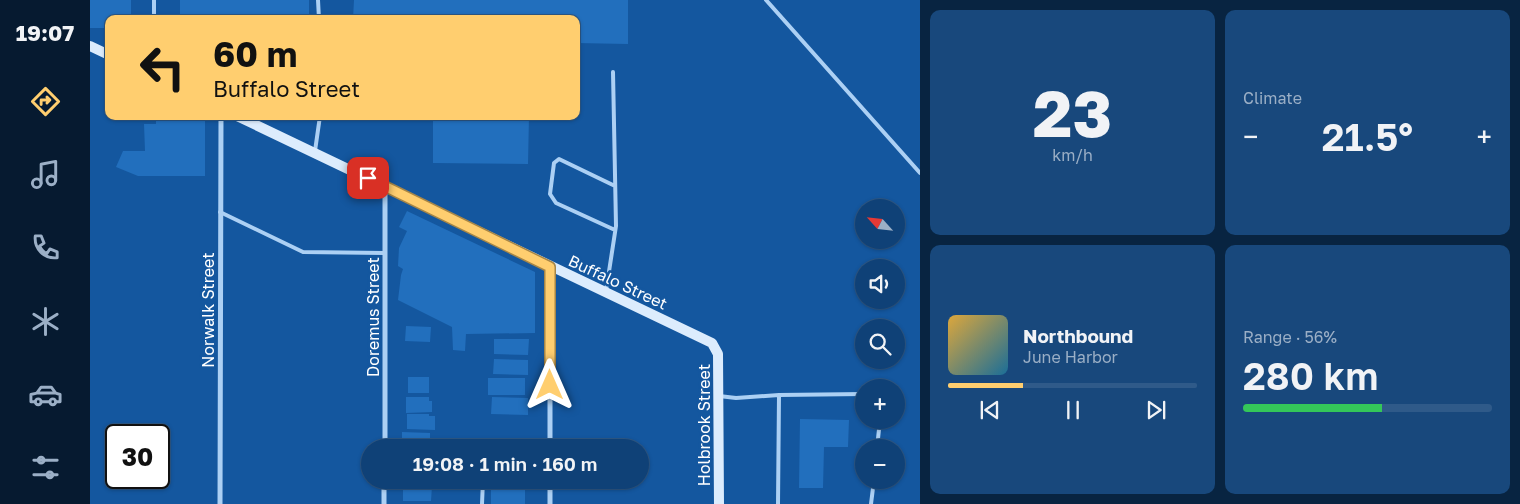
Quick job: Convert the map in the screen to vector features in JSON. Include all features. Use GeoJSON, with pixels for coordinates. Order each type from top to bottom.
{"type":"FeatureCollection","features":[{"type":"Feature","properties":{"kind":"street"},"geometry":{"type":"LineString","coordinates":[[90,46],[105,53]]}},
{"type":"Feature","properties":{"kind":"street","name":"Norwalk Street"},"geometry":{"type":"LineString","coordinates":[[220,504],[221,120]]}},
{"type":"Feature","properties":{"kind":"street","name":"Buffalo Street"},"geometry":{"type":"LineString","coordinates":[[245,120],[550,267],[706,339],[714,346]]}},
{"type":"Feature","properties":{"kind":"street","name":"Doremus Street"},"geometry":{"type":"LineString","coordinates":[[385,439],[386,187]]}},
{"type":"Feature","properties":{"kind":"street"},"geometry":{"type":"LineString","coordinates":[[550,267],[550,439]]}},
{"type":"Feature","properties":{"kind":"street","name":"Holbrook Street"},"geometry":{"type":"LineString","coordinates":[[714,346],[718,354],[719,504]]}},
{"type":"Feature","properties":{"kind":"street"},"geometry":{"type":"LineString","coordinates":[[384,489],[384,504]]}},
{"type":"Feature","properties":{"kind":"street"},"geometry":{"type":"LineString","coordinates":[[550,489],[550,504]]}},
{"type":"Feature","properties":{"kind":"lane"},"geometry":{"type":"LineString","coordinates":[[154,0],[154,15]]}},
{"type":"Feature","properties":{"kind":"lane"},"geometry":{"type":"LineString","coordinates":[[318,0],[319,15]]}},
{"type":"Feature","properties":{"kind":"lane"},"geometry":{"type":"LineString","coordinates":[[766,0],[920,173]]}},
{"type":"Feature","properties":{"kind":"lane"},"geometry":{"type":"LineString","coordinates":[[606,293],[615,230],[613,72]]}},
{"type":"Feature","properties":{"kind":"lane"},"geometry":{"type":"LineString","coordinates":[[315,153],[319,120]]}},
{"type":"Feature","properties":{"kind":"lane"},"geometry":{"type":"LineString","coordinates":[[615,186],[559,159],[554,163],[550,194],[556,203],[615,230]]}},
{"type":"Feature","properties":{"kind":"lane"},"geometry":{"type":"LineString","coordinates":[[220,212],[303,252],[385,253]]}},
{"type":"Feature","properties":{"kind":"lane"},"geometry":{"type":"LineString","coordinates":[[718,396],[736,398],[779,395],[855,394]]}},
{"type":"Feature","properties":{"kind":"lane"},"geometry":{"type":"LineString","coordinates":[[778,504],[779,395]]}},
{"type":"Feature","properties":{"kind":"lane"},"geometry":{"type":"LineString","coordinates":[[482,504],[483,489]]}},
{"type":"Feature","properties":{"kind":"lane"},"geometry":{"type":"LineString","coordinates":[[871,504],[873,489]]}},
{"type":"Feature","properties":{"kind":"building"},"geometry":{"type":"Polygon","coordinates":[[[90,0],[131,0],[131,15],[105,15],[105,28],[90,28],[90,0]]]}},
{"type":"Feature","properties":{"kind":"building"},"geometry":{"type":"Polygon","coordinates":[[[180,0],[309,0],[309,15],[180,15],[180,0]]]}},
{"type":"Feature","properties":{"kind":"building"},"geometry":{"type":"Polygon","coordinates":[[[354,0],[628,0],[628,44],[580,43],[580,15],[353,15],[354,0]]]}},
{"type":"Feature","properties":{"kind":"building"},"geometry":{"type":"Polygon","coordinates":[[[156,120],[205,120],[205,176],[138,176],[116,167],[123,151],[145,151],[144,124],[156,124],[156,120]]]}},
{"type":"Feature","properties":{"kind":"building"},"geometry":{"type":"Polygon","coordinates":[[[433,120],[529,120],[528,164],[433,163],[433,120]]]}},
{"type":"Feature","properties":{"kind":"building"},"geometry":{"type":"Polygon","coordinates":[[[407,211],[535,272],[535,333],[466,334],[465,351],[453,350],[452,327],[398,300],[403,269],[398,266],[399,248],[407,231],[399,227],[407,211]]]}},
{"type":"Feature","properties":{"kind":"building"},"geometry":{"type":"Polygon","coordinates":[[[406,326],[431,327],[430,342],[405,341],[406,326]]]}},
{"type":"Feature","properties":{"kind":"building"},"geometry":{"type":"Polygon","coordinates":[[[494,339],[529,339],[528,355],[494,354],[494,339]]]}},
{"type":"Feature","properties":{"kind":"building"},"geometry":{"type":"Polygon","coordinates":[[[494,359],[528,360],[528,375],[493,374],[494,359]]]}},
{"type":"Feature","properties":{"kind":"building"},"geometry":{"type":"Polygon","coordinates":[[[408,377],[429,377],[429,393],[408,393],[408,377]]]}},
{"type":"Feature","properties":{"kind":"building"},"geometry":{"type":"Polygon","coordinates":[[[488,378],[525,378],[525,395],[488,395],[488,378]]]}},
{"type":"Feature","properties":{"kind":"building"},"geometry":{"type":"Polygon","coordinates":[[[406,397],[429,397],[429,401],[432,401],[432,412],[406,413],[406,397]]]}},
{"type":"Feature","properties":{"kind":"building"},"geometry":{"type":"Polygon","coordinates":[[[492,397],[528,398],[528,415],[491,414],[492,397]]]}},
{"type":"Feature","properties":{"kind":"building"},"geometry":{"type":"Polygon","coordinates":[[[407,414],[429,414],[429,416],[435,416],[435,430],[407,429],[407,414]]]}},
{"type":"Feature","properties":{"kind":"building"},"geometry":{"type":"Polygon","coordinates":[[[800,419],[849,420],[848,447],[824,447],[823,488],[799,488],[800,419]]]}},
{"type":"Feature","properties":{"kind":"building"},"geometry":{"type":"Polygon","coordinates":[[[402,432],[430,433],[430,439],[402,439],[402,432]]]}},
{"type":"Feature","properties":{"kind":"building"},"geometry":{"type":"Polygon","coordinates":[[[403,489],[432,489],[431,501],[403,501],[403,489]]]}},
{"type":"Feature","properties":{"kind":"building"},"geometry":{"type":"Polygon","coordinates":[[[491,489],[525,489],[525,504],[491,504],[491,489]]]}},
{"type":"Feature","properties":{"kind":"route"},"geometry":{"type":"LineString","coordinates":[[368,178],[550,267],[550,385]]}}]}
